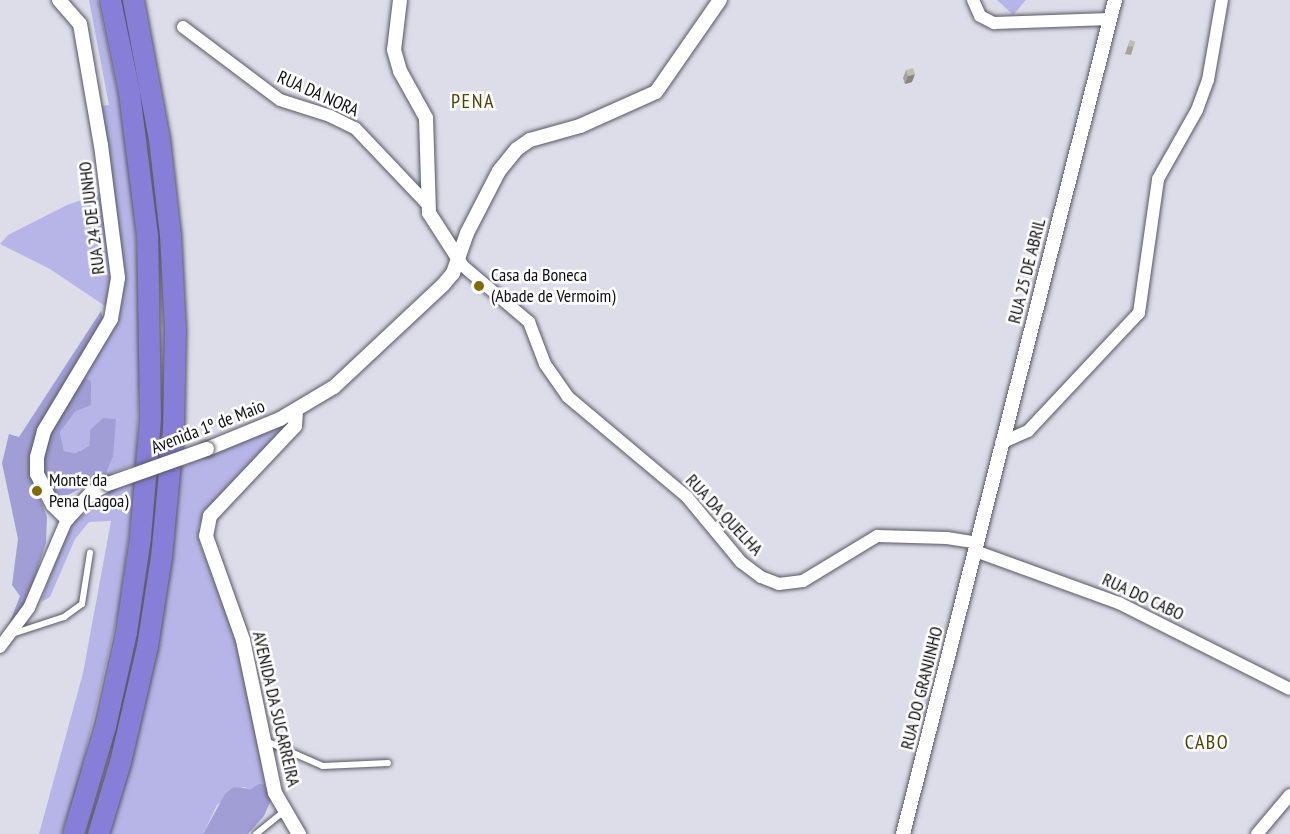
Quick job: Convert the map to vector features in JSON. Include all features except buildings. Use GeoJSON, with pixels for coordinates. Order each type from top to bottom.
{"type":"FeatureCollection","features":[{"type":"Feature","properties":{"kind":"highway"},"geometry":{"type":"LineString","coordinates":[[73,834],[105,726],[126,632],[142,526],[151,407],[147,235],[129,93],[110,0]]}},
{"type":"Feature","properties":{"kind":"highway"},"geometry":{"type":"LineString","coordinates":[[98,834],[123,751],[147,646],[161,556],[173,431],[175,330],[169,225],[158,127],[134,0]]}},
{"type":"Feature","properties":{"kind":"street","name":"RUA 24 DE JUNHO"},"geometry":{"type":"LineString","coordinates":[[59,0],[80,24],[101,145],[118,278],[111,319],[52,415],[39,445],[40,481],[53,505],[67,519]]}},
{"type":"Feature","properties":{"kind":"street"},"geometry":{"type":"LineString","coordinates":[[400,0],[394,50],[400,70],[426,118],[428,205],[458,258]]}},
{"type":"Feature","properties":{"kind":"street","name":"Avenida 1º de Maio"},"geometry":{"type":"LineString","coordinates":[[0,647],[29,608],[67,519],[91,493],[108,484],[207,449],[296,411],[334,387],[443,285],[499,171],[517,149],[530,140],[580,126],[656,92],[720,0]]}},
{"type":"Feature","properties":{"kind":"street"},"geometry":{"type":"LineString","coordinates":[[973,0],[980,16],[994,23],[1110,19]]}},
{"type":"Feature","properties":{"kind":"street","name":"RUA 25 DE ABRIL"},"geometry":{"type":"LineString","coordinates":[[976,547],[1115,0]]}},
{"type":"Feature","properties":{"kind":"street"},"geometry":{"type":"LineString","coordinates":[[1001,443],[1028,431],[1139,313],[1158,179],[1197,110],[1208,80],[1222,0]]}},
{"type":"Feature","properties":{"kind":"street","name":"RUA DA NORA"},"geometry":{"type":"LineString","coordinates":[[183,27],[280,100],[330,116],[355,128],[428,205]]}},
{"type":"Feature","properties":{"kind":"street","name":"RUA DA QUELHA"},"geometry":{"type":"LineString","coordinates":[[458,258],[463,266],[529,322],[545,364],[568,398],[687,497],[741,562],[761,577],[779,584],[803,581],[877,537],[947,538],[976,547]]}},
{"type":"Feature","properties":{"kind":"street","name":"AVENIDA DA SUCARREIRA"},"geometry":{"type":"LineString","coordinates":[[296,411],[295,426],[221,501],[206,528],[211,555],[243,640],[263,740],[283,812],[299,834]]}},
{"type":"Feature","properties":{"kind":"street","name":"RUA DO CABO"},"geometry":{"type":"LineString","coordinates":[[976,547],[1119,603],[1290,689]]}},
{"type":"Feature","properties":{"kind":"street","name":"RUA DO GRANJINHO"},"geometry":{"type":"LineString","coordinates":[[903,834],[976,547]]}},
{"type":"Feature","properties":{"kind":"street"},"geometry":{"type":"LineString","coordinates":[[1257,834],[1290,795]]}},
{"type":"Feature","properties":{"kind":"lane"},"geometry":{"type":"LineString","coordinates":[[11,634],[64,617],[82,604],[90,553]]}},
{"type":"Feature","properties":{"kind":"lane"},"geometry":{"type":"LineString","coordinates":[[263,740],[323,766],[388,763]]}},
{"type":"Feature","properties":{"kind":"lane"},"geometry":{"type":"LineString","coordinates":[[256,834],[283,812]]}},
{"type":"Feature","properties":{"kind":"shaded area"},"geometry":{"type":"Polygon","coordinates":[[[89,0],[98,0],[119,100],[134,207],[141,326],[136,464],[105,476],[113,457],[90,430],[89,446],[76,453],[64,451],[60,432],[76,411],[81,377],[118,319],[123,297],[121,241],[100,106],[109,105],[89,0]]]}},
{"type":"Feature","properties":{"kind":"shaded area"},"geometry":{"type":"Polygon","coordinates":[[[997,0],[1026,0],[1013,15],[997,0]]]}},
{"type":"Feature","properties":{"kind":"shaded area"},"geometry":{"type":"Polygon","coordinates":[[[102,193],[112,279],[110,299],[105,306],[50,269],[0,244],[8,235],[67,205],[102,193]]]}},
{"type":"Feature","properties":{"kind":"shaded area"},"geometry":{"type":"Polygon","coordinates":[[[101,311],[104,322],[33,445],[32,477],[47,517],[46,543],[28,598],[8,627],[20,596],[12,585],[18,539],[2,463],[9,434],[19,437],[101,311]]]}},
{"type":"Feature","properties":{"kind":"shaded area"},"geometry":{"type":"Polygon","coordinates":[[[81,377],[91,381],[91,405],[76,411],[60,432],[64,451],[76,453],[89,446],[90,430],[103,418],[116,419],[113,457],[105,476],[68,495],[56,496],[49,490],[42,467],[43,453],[49,433],[81,377]]]}},
{"type":"Feature","properties":{"kind":"shaded area"},"geometry":{"type":"Polygon","coordinates":[[[284,424],[281,432],[207,509],[199,527],[200,545],[239,644],[265,785],[251,789],[243,787],[217,805],[203,834],[108,834],[179,468],[284,424]]]}},
{"type":"Feature","properties":{"kind":"shaded area"},"geometry":{"type":"Polygon","coordinates":[[[136,480],[119,609],[77,789],[61,834],[39,834],[83,673],[111,521],[89,522],[75,539],[50,597],[41,602],[64,536],[74,522],[110,492],[136,480]]]}},
{"type":"Feature","properties":{"kind":"shaded area"},"geometry":{"type":"Polygon","coordinates":[[[259,784],[265,785],[271,800],[264,816],[248,834],[203,834],[225,794],[234,787],[251,789],[259,784]]]}},
{"type":"Feature","properties":{"kind":"place","name":"Casa da Boneca (Abade de Vermoim)"},"geometry":{"type":"Point","coordinates":[479,286]}},
{"type":"Feature","properties":{"kind":"place","name":"Monte da Pena (Lagoa)"},"geometry":{"type":"Point","coordinates":[37,491]}},
{"type":"Feature","properties":{"kind":"district","name":"PENA"},"geometry":{"type":"Point","coordinates":[473,101]}},
{"type":"Feature","properties":{"kind":"district","name":"CABO"},"geometry":{"type":"Point","coordinates":[1207,742]}}]}
